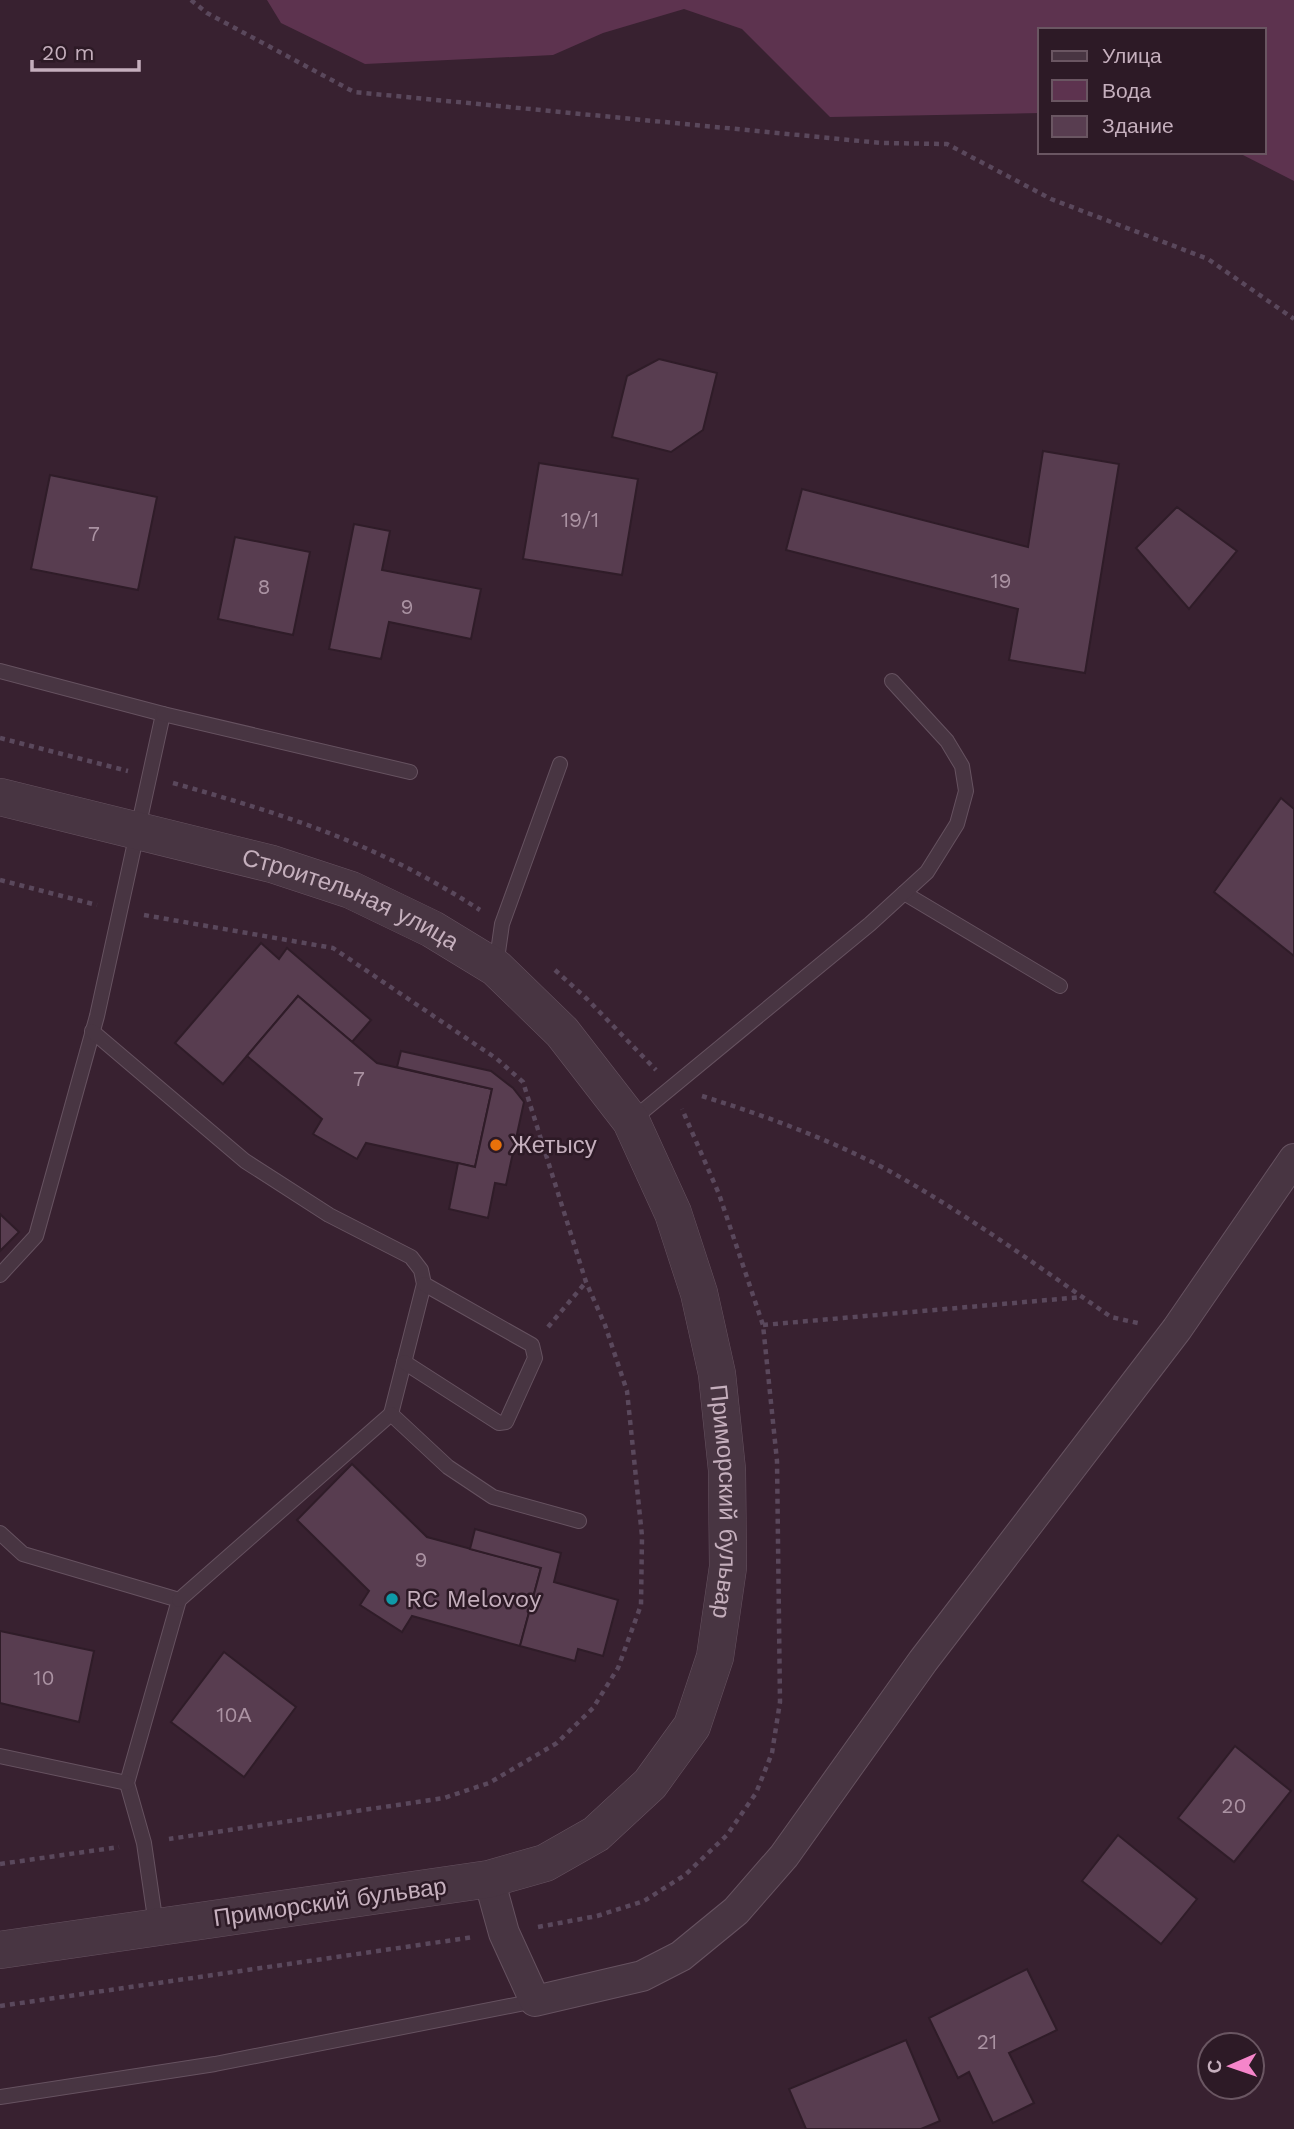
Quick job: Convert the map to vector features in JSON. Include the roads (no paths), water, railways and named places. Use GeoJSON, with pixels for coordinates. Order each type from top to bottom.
{"type":"FeatureCollection","features":[{"type":"Feature","properties":{"kind":"street","name":"Строительная улица"},"geometry":{"type":"LineString","coordinates":[[0,797],[272,864],[351,890],[432,929],[496,968],[562,1032],[631,1121]]}},
{"type":"Feature","properties":{"kind":"street","name":"Приморский бульвар"},"geometry":{"type":"LineString","coordinates":[[0,1950],[489,1879],[545,1863],[596,1834],[650,1784],[692,1726],[715,1657],[727,1567],[727,1470],[717,1374],[699,1293],[673,1213],[631,1121]]}},
{"type":"Feature","properties":{"kind":"street"},"geometry":{"type":"LineString","coordinates":[[489,1879],[504,1933],[535,2001],[642,1976],[681,1956],[736,1912],[784,1856],[923,1661],[1177,1329],[1294,1159]]}},
{"type":"Feature","properties":{"kind":"lane"},"geometry":{"type":"LineString","coordinates":[[0,671],[163,714],[410,772]]}},
{"type":"Feature","properties":{"kind":"lane"},"geometry":{"type":"LineString","coordinates":[[631,1121],[904,893],[927,872],[957,824],[966,791],[962,766],[947,741],[892,681]]}},
{"type":"Feature","properties":{"kind":"lane"},"geometry":{"type":"LineString","coordinates":[[0,1275],[36,1236],[92,1031],[163,714]]}},
{"type":"Feature","properties":{"kind":"lane"},"geometry":{"type":"LineString","coordinates":[[496,968],[502,924],[560,764]]}},
{"type":"Feature","properties":{"kind":"lane"},"geometry":{"type":"LineString","coordinates":[[904,893],[1060,986]]}},
{"type":"Feature","properties":{"kind":"lane"},"geometry":{"type":"LineString","coordinates":[[92,1031],[245,1161],[329,1215],[411,1257],[421,1270],[424,1284],[391,1414],[179,1600],[127,1783],[144,1843],[157,1927]]}},
{"type":"Feature","properties":{"kind":"lane"},"geometry":{"type":"LineString","coordinates":[[404,1362],[499,1423],[506,1422],[535,1358],[532,1345],[424,1284]]}},
{"type":"Feature","properties":{"kind":"lane"},"geometry":{"type":"LineString","coordinates":[[391,1414],[448,1467],[493,1497],[579,1521]]}},
{"type":"Feature","properties":{"kind":"lane"},"geometry":{"type":"LineString","coordinates":[[0,1533],[23,1555],[179,1600]]}},
{"type":"Feature","properties":{"kind":"lane"},"geometry":{"type":"LineString","coordinates":[[0,1756],[127,1783]]}},
{"type":"Feature","properties":{"kind":"lane"},"geometry":{"type":"LineString","coordinates":[[0,2097],[215,2064],[535,2001]]}},
{"type":"Feature","properties":{"kind":"water"},"geometry":{"type":"Polygon","coordinates":[[[267,0],[1294,0],[1294,181],[1241,154],[1266,154],[1266,28],[1038,28],[1038,113],[830,117],[742,29],[684,9],[603,33],[553,55],[365,64],[281,23],[267,0]]]}},
{"type":"Feature","properties":{"kind":"place","name":"Жетысу"},"geometry":{"type":"Point","coordinates":[496,1145]}},
{"type":"Feature","properties":{"kind":"place","name":"RC Melovoy"},"geometry":{"type":"Point","coordinates":[392,1599]}}]}
